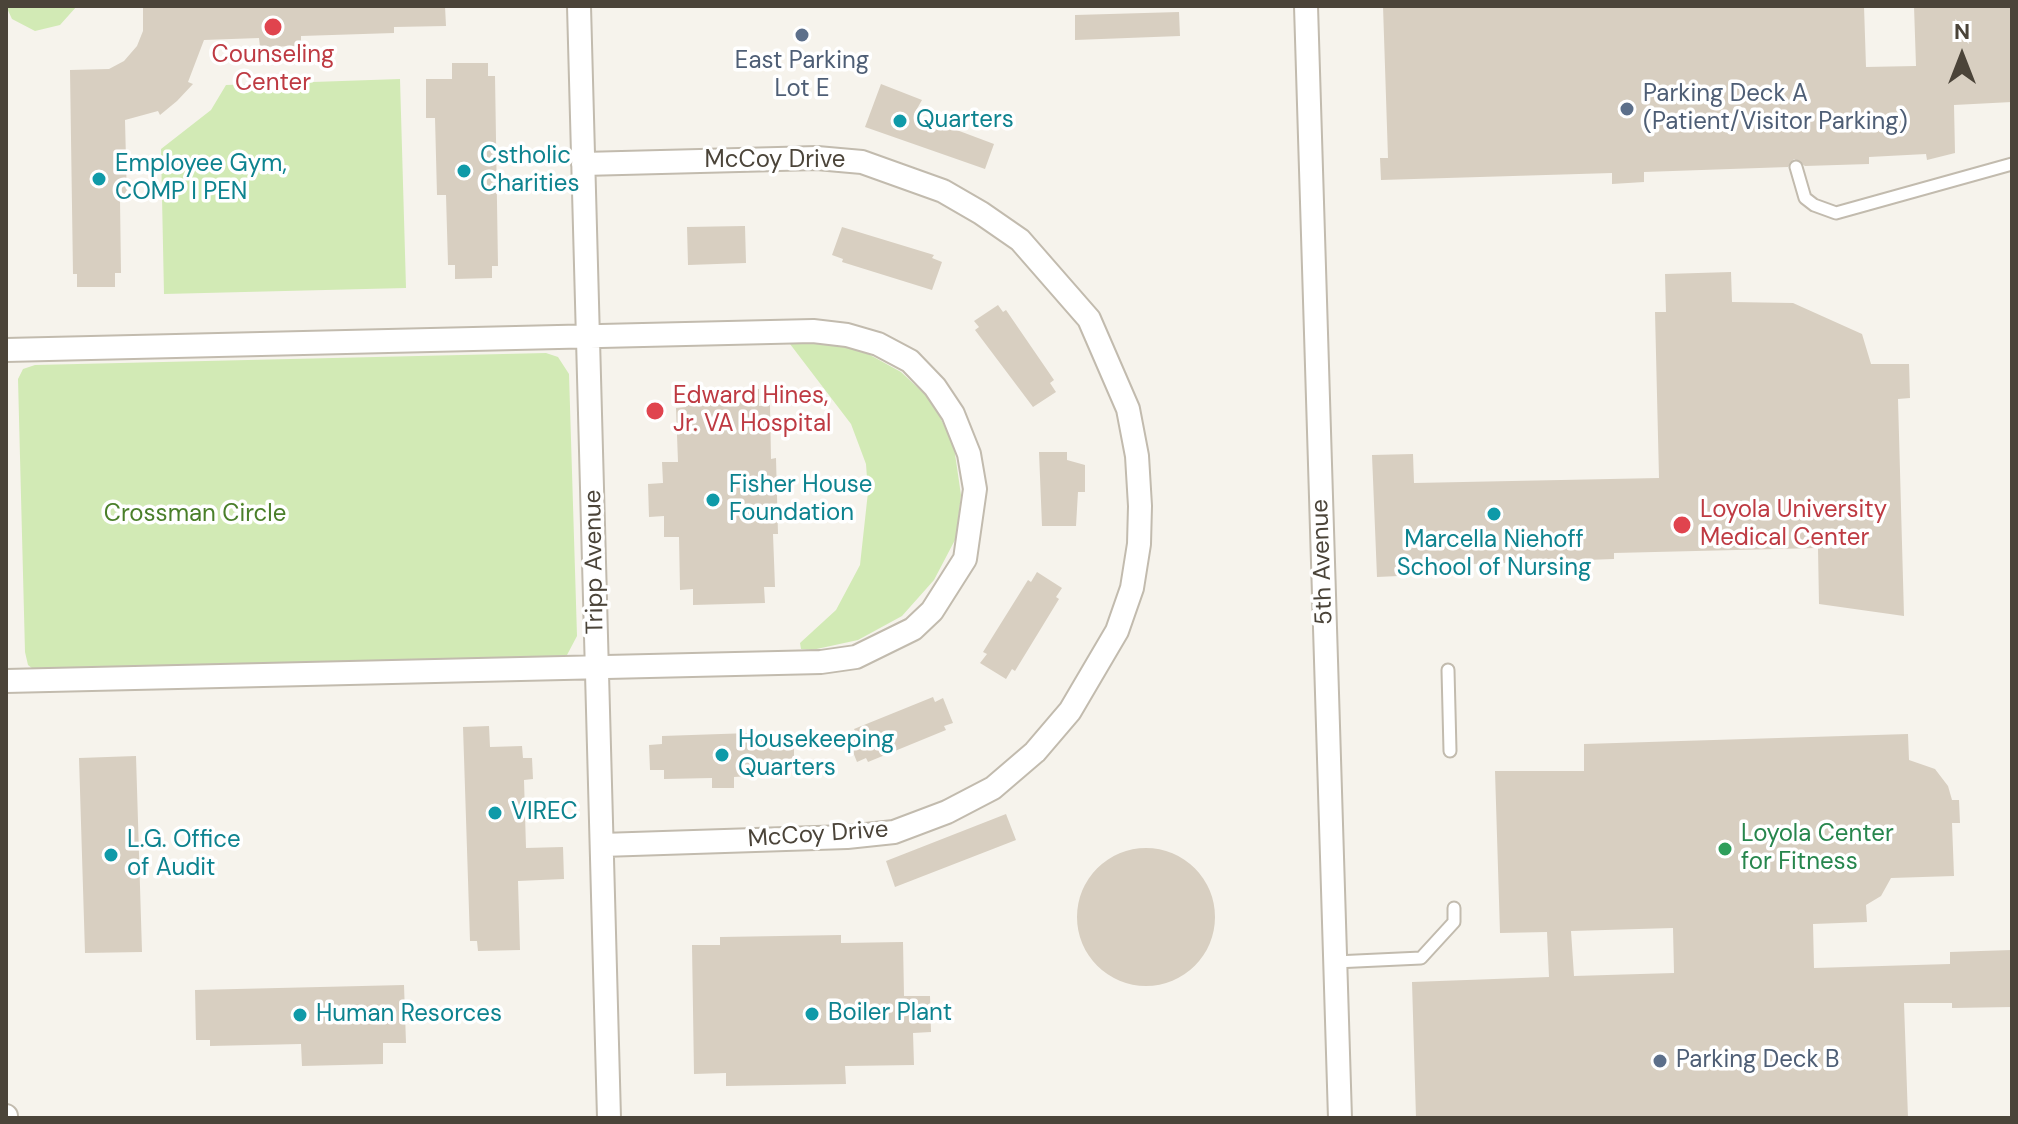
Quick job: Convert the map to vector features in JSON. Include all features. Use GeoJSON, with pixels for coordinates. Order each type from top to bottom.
{"type":"FeatureCollection","features":[{"type":"Feature","properties":{"kind":"street","name":"Tripp Avenue"},"geometry":{"type":"LineString","coordinates":[[579,6],[609,1118]]}},
{"type":"Feature","properties":{"kind":"street","name":"5th Avenue"},"geometry":{"type":"LineString","coordinates":[[1306,6],[1340,1118]]}},
{"type":"Feature","properties":{"kind":"street","name":"McCoy Drive"},"geometry":{"type":"LineString","coordinates":[[583,164],[817,158],[862,162],[943,191],[981,213],[1020,240],[1089,319],[1128,409],[1137,456],[1140,506],[1139,544],[1132,588],[1117,631],[1070,711],[1035,752],[993,788],[947,812],[894,832],[847,837],[602,845]]}},
{"type":"Feature","properties":{"kind":"street"},"geometry":{"type":"LineString","coordinates":[[6,350],[589,339],[813,331],[878,344],[910,361],[947,405],[969,454],[975,489],[965,559],[949,587],[932,611],[913,629],[856,657],[821,662],[6,681]]}},
{"type":"Feature","properties":{"kind":"lane"},"geometry":{"type":"LineString","coordinates":[[1796,167],[1805,198],[1836,213],[2012,164]]}},
{"type":"Feature","properties":{"kind":"lane"},"geometry":{"type":"LineString","coordinates":[[1448,670],[1450,751]]}},
{"type":"Feature","properties":{"kind":"lane"},"geometry":{"type":"LineString","coordinates":[[1335,962],[1421,958],[1454,922],[1454,908]]}},
{"type":"Feature","properties":{"kind":"green space"},"geometry":{"type":"Polygon","coordinates":[[[6,6],[77,6],[60,25],[35,31],[12,19],[6,6]]]}},
{"type":"Feature","properties":{"kind":"green space"},"geometry":{"type":"Polygon","coordinates":[[[400,79],[406,288],[164,294],[161,149],[211,110],[226,85],[400,79]]]}},
{"type":"Feature","properties":{"kind":"green space"},"geometry":{"type":"Polygon","coordinates":[[[794,340],[833,341],[861,350],[901,372],[933,402],[954,447],[961,495],[956,538],[934,580],[902,616],[858,640],[812,650],[801,649],[800,643],[836,610],[860,565],[868,492],[866,464],[851,424],[790,344],[794,340]]]}},
{"type":"Feature","properties":{"kind":"green space","name":"Crossman Circle"},"geometry":{"type":"Polygon","coordinates":[[[546,353],[558,357],[569,374],[577,636],[567,655],[562,658],[33,669],[28,665],[25,652],[18,379],[23,369],[35,365],[546,353]]]}},
{"type":"Feature","properties":{"kind":"building"},"geometry":{"type":"Polygon","coordinates":[[[143,6],[445,6],[446,26],[394,27],[394,33],[301,36],[301,46],[260,47],[259,38],[204,40],[188,82],[193,84],[177,101],[160,115],[158,111],[125,120],[127,200],[120,200],[121,273],[115,273],[115,287],[77,287],[77,274],[73,274],[70,70],[109,69],[124,61],[137,46],[143,31],[143,6]]]}},
{"type":"Feature","properties":{"kind":"building","name":"Parking Deck A (Patient/Visitor Parking)"},"geometry":{"type":"Polygon","coordinates":[[[1383,6],[1864,6],[1866,67],[1916,66],[1914,6],[2012,6],[2012,102],[1954,105],[1955,153],[1927,160],[1926,154],[1869,157],[1869,164],[1805,166],[1794,159],[1788,167],[1644,172],[1644,182],[1612,184],[1612,173],[1381,180],[1380,158],[1388,158],[1383,6]]]}},
{"type":"Feature","properties":{"kind":"building"},"geometry":{"type":"Polygon","coordinates":[[[1179,12],[1180,36],[1075,40],[1075,15],[1179,12]]]}},
{"type":"Feature","properties":{"kind":"building","name":"Cstholic Charities"},"geometry":{"type":"Polygon","coordinates":[[[452,63],[488,63],[488,76],[495,76],[498,266],[492,266],[492,278],[455,279],[455,265],[448,265],[446,195],[437,195],[435,118],[426,118],[426,79],[452,79],[452,63]]]}},
{"type":"Feature","properties":{"kind":"building","name":"Quarters"},"geometry":{"type":"Polygon","coordinates":[[[881,84],[922,100],[914,114],[994,144],[985,169],[865,127],[881,84]]]}},
{"type":"Feature","properties":{"kind":"building"},"geometry":{"type":"Polygon","coordinates":[[[745,226],[746,263],[688,265],[687,227],[745,226]]]}},
{"type":"Feature","properties":{"kind":"building"},"geometry":{"type":"Polygon","coordinates":[[[842,227],[934,255],[932,258],[942,262],[932,290],[842,262],[843,259],[832,255],[842,227]]]}},
{"type":"Feature","properties":{"kind":"building"},"geometry":{"type":"Polygon","coordinates":[[[1731,272],[1732,302],[1793,303],[1862,334],[1871,364],[1909,364],[1910,398],[1898,399],[1904,616],[1819,604],[1818,548],[1614,553],[1614,559],[1416,566],[1420,575],[1377,577],[1372,455],[1413,454],[1414,483],[1659,478],[1655,312],[1666,312],[1665,274],[1731,272]]]}},
{"type":"Feature","properties":{"kind":"building"},"geometry":{"type":"Polygon","coordinates":[[[998,305],[1003,312],[1006,310],[1054,380],[1050,383],[1056,392],[1033,407],[975,330],[979,327],[974,321],[998,305]]]}},
{"type":"Feature","properties":{"kind":"building","name":"Fisher House Foundation"},"geometry":{"type":"Polygon","coordinates":[[[759,389],[759,406],[770,405],[771,459],[776,458],[778,534],[773,534],[775,587],[764,587],[765,603],[693,605],[693,589],[680,590],[679,537],[664,537],[664,516],[649,517],[648,484],[663,483],[662,462],[678,462],[676,408],[686,407],[686,391],[759,389]]]}},
{"type":"Feature","properties":{"kind":"building"},"geometry":{"type":"Polygon","coordinates":[[[1039,452],[1067,452],[1067,460],[1085,465],[1085,492],[1078,492],[1076,526],[1042,526],[1039,452]]]}},
{"type":"Feature","properties":{"kind":"building"},"geometry":{"type":"Polygon","coordinates":[[[1037,572],[1062,588],[1056,597],[1059,599],[1015,671],[1012,669],[1006,679],[980,663],[987,654],[983,652],[1028,580],[1031,582],[1037,572]]]}},
{"type":"Feature","properties":{"kind":"building","name":"Housekeeping Quarters"},"geometry":{"type":"Polygon","coordinates":[[[933,697],[935,702],[943,698],[953,723],[944,726],[946,730],[868,762],[866,758],[857,762],[847,737],[856,733],[854,729],[933,697]]]}},
{"type":"Feature","properties":{"kind":"building","name":"VIREC"},"geometry":{"type":"Polygon","coordinates":[[[489,726],[490,747],[522,746],[523,758],[532,758],[533,779],[524,780],[526,848],[563,847],[564,879],[518,881],[520,950],[478,951],[477,941],[470,941],[463,727],[489,726]]]}},
{"type":"Feature","properties":{"kind":"building","name":"Housekeeping Quarters"},"geometry":{"type":"Polygon","coordinates":[[[780,732],[781,741],[794,740],[794,766],[781,766],[781,774],[734,777],[734,788],[712,788],[712,778],[664,779],[664,770],[650,770],[649,745],[662,744],[662,736],[780,732]]]}},
{"type":"Feature","properties":{"kind":"building"},"geometry":{"type":"Polygon","coordinates":[[[1908,734],[1909,760],[1935,769],[1948,786],[1952,800],[1959,800],[1960,823],[1952,823],[1954,876],[1891,878],[1881,896],[1866,905],[1867,922],[1813,924],[1814,968],[1950,964],[1950,952],[2012,950],[2012,1007],[1952,1008],[1952,1003],[1904,1003],[1908,1118],[1416,1118],[1412,982],[1549,977],[1547,932],[1500,933],[1495,771],[1584,771],[1584,744],[1908,734]],[[1673,928],[1571,931],[1574,976],[1674,973],[1673,928]]]}},
{"type":"Feature","properties":{"kind":"building","name":"L.G. Office of Audit"},"geometry":{"type":"Polygon","coordinates":[[[136,756],[142,952],[85,953],[79,758],[136,756]]]}},
{"type":"Feature","properties":{"kind":"building"},"geometry":{"type":"Polygon","coordinates":[[[1006,814],[1016,840],[895,887],[886,861],[1006,814]]]}},
{"type":"Feature","properties":{"kind":"building"},"geometry":{"type":"Polygon","coordinates":[[[1146,848],[1172,853],[1195,868],[1210,891],[1215,917],[1210,943],[1195,966],[1172,981],[1146,986],[1120,981],[1097,966],[1082,943],[1077,917],[1082,891],[1097,868],[1120,853],[1146,848]]]}},
{"type":"Feature","properties":{"kind":"building","name":"Boiler Plant"},"geometry":{"type":"Polygon","coordinates":[[[841,935],[841,943],[903,942],[904,996],[930,996],[931,1032],[913,1033],[914,1065],[845,1066],[846,1084],[726,1086],[726,1073],[694,1074],[692,945],[720,945],[720,937],[841,935]]]}},
{"type":"Feature","properties":{"kind":"building","name":"Human Resorces"},"geometry":{"type":"Polygon","coordinates":[[[404,985],[406,1043],[383,1043],[383,1064],[302,1066],[301,1044],[210,1046],[210,1040],[196,1040],[195,990],[404,985]]]}},
{"type":"Feature","properties":{"kind":"place","name":"Counseling Center"},"geometry":{"type":"Point","coordinates":[273,27]}},
{"type":"Feature","properties":{"kind":"place","name":"East Parking Lot E"},"geometry":{"type":"Point","coordinates":[802,35]}},
{"type":"Feature","properties":{"kind":"place","name":"Parking Deck A (Patient/Visitor Parking)"},"geometry":{"type":"Point","coordinates":[1627,109]}},
{"type":"Feature","properties":{"kind":"place","name":"Quarters"},"geometry":{"type":"Point","coordinates":[900,121]}},
{"type":"Feature","properties":{"kind":"place","name":"Cstholic Charities"},"geometry":{"type":"Point","coordinates":[464,171]}},
{"type":"Feature","properties":{"kind":"place","name":"Employee Gym, COMP I PEN"},"geometry":{"type":"Point","coordinates":[99,179]}},
{"type":"Feature","properties":{"kind":"place","name":"Edward Hines, Jr. VA Hospital"},"geometry":{"type":"Point","coordinates":[655,411]}},
{"type":"Feature","properties":{"kind":"place","name":"Fisher House Foundation"},"geometry":{"type":"Point","coordinates":[713,500]}},
{"type":"Feature","properties":{"kind":"place","name":"Marcella Niehoff School of Nursing"},"geometry":{"type":"Point","coordinates":[1494,514]}},
{"type":"Feature","properties":{"kind":"place","name":"Loyola University Medical Center"},"geometry":{"type":"Point","coordinates":[1682,525]}},
{"type":"Feature","properties":{"kind":"place","name":"Housekeeping Quarters"},"geometry":{"type":"Point","coordinates":[722,755]}},
{"type":"Feature","properties":{"kind":"place","name":"VIREC"},"geometry":{"type":"Point","coordinates":[495,813]}},
{"type":"Feature","properties":{"kind":"place","name":"Loyola Center for Fitness"},"geometry":{"type":"Point","coordinates":[1725,849]}},
{"type":"Feature","properties":{"kind":"place","name":"L.G. Office of Audit"},"geometry":{"type":"Point","coordinates":[111,855]}},
{"type":"Feature","properties":{"kind":"place","name":"Boiler Plant"},"geometry":{"type":"Point","coordinates":[812,1014]}},
{"type":"Feature","properties":{"kind":"place","name":"Human Resorces"},"geometry":{"type":"Point","coordinates":[300,1015]}},
{"type":"Feature","properties":{"kind":"place","name":"Parking Deck B"},"geometry":{"type":"Point","coordinates":[1660,1061]}}]}
